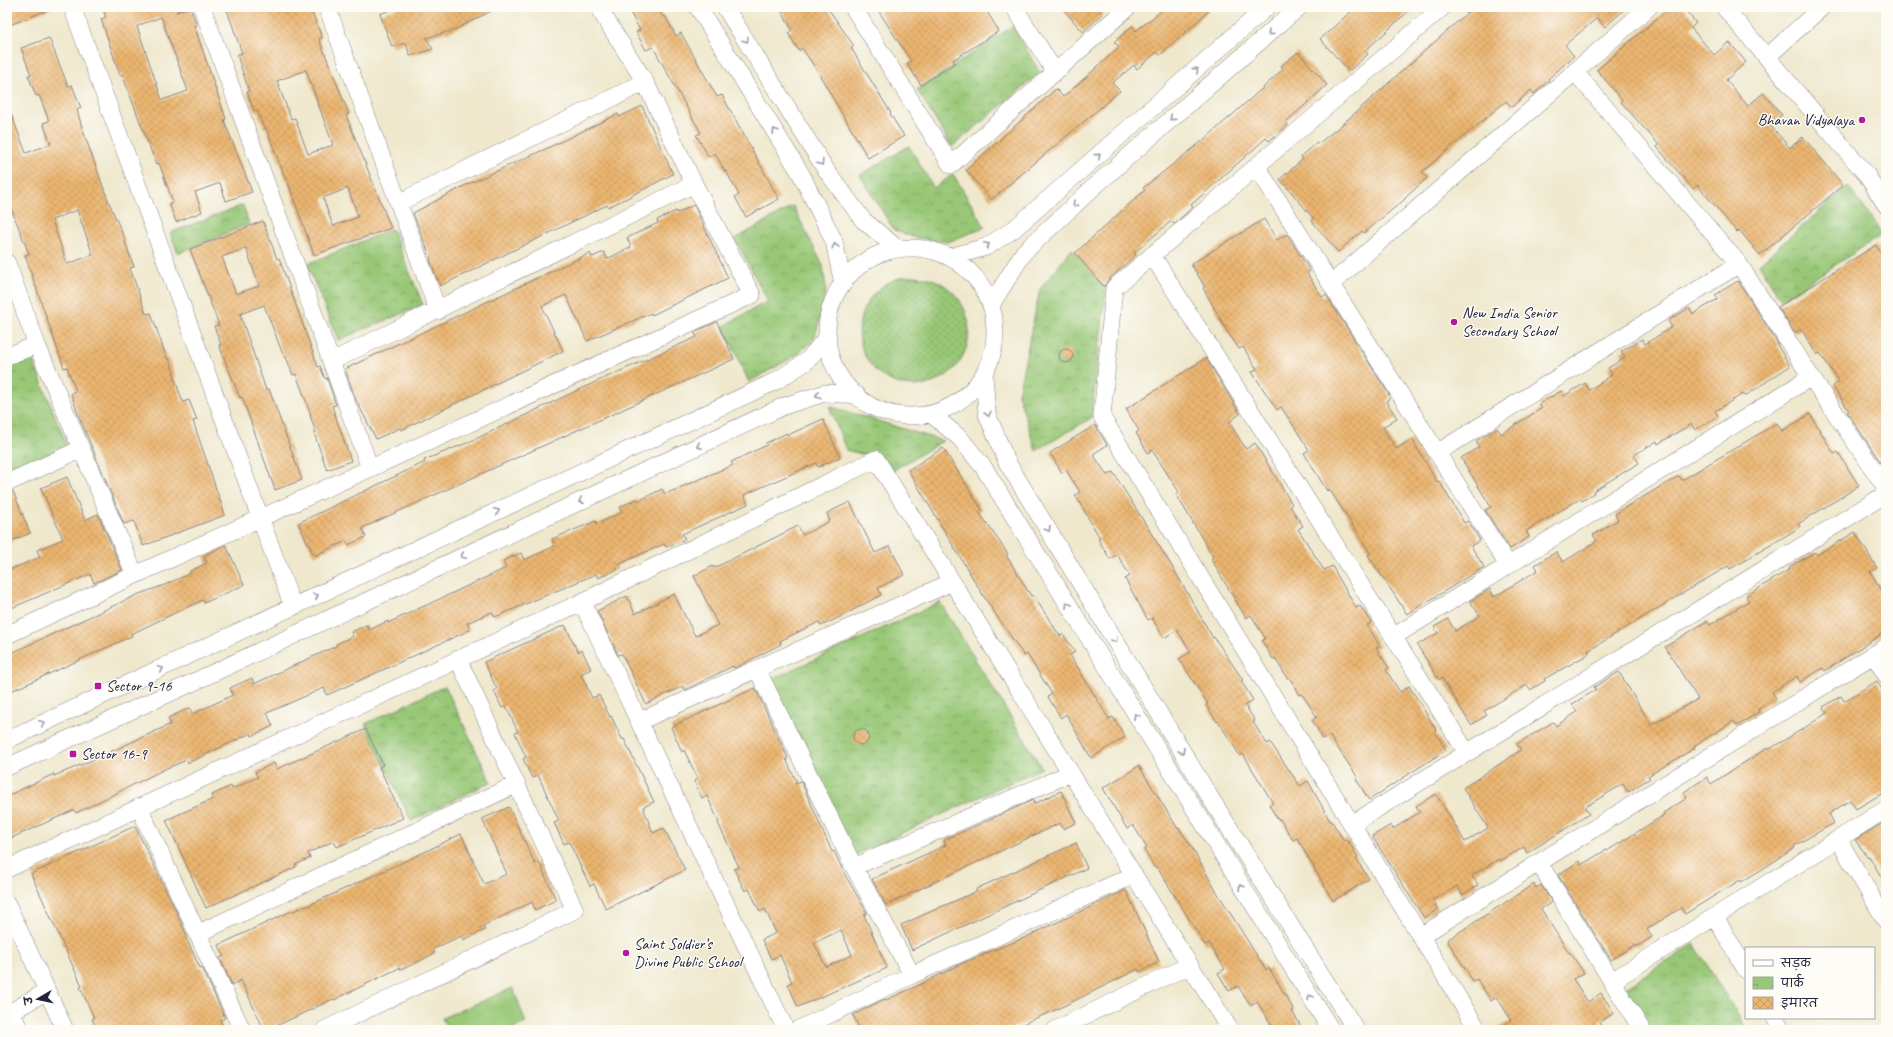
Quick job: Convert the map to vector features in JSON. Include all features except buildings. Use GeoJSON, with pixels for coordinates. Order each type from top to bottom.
{"type":"FeatureCollection","features":[{"type":"Feature","properties":{"kind":"street"},"geometry":{"type":"LineString","coordinates":[[72,7],[293,607]]}},
{"type":"Feature","properties":{"kind":"street"},"geometry":{"type":"LineString","coordinates":[[202,7],[370,468]]}},
{"type":"Feature","properties":{"kind":"street"},"geometry":{"type":"LineString","coordinates":[[327,7],[438,311]]}},
{"type":"Feature","properties":{"kind":"street"},"geometry":{"type":"LineString","coordinates":[[7,635],[135,575],[752,295],[694,184],[645,82],[598,7]]}},
{"type":"Feature","properties":{"kind":"street"},"geometry":{"type":"LineString","coordinates":[[698,7],[801,174],[834,241],[843,284]]}},
{"type":"Feature","properties":{"kind":"street"},"geometry":{"type":"LineString","coordinates":[[725,7],[826,170],[863,220],[898,249]]}},
{"type":"Feature","properties":{"kind":"street"},"geometry":{"type":"LineString","coordinates":[[853,7],[951,165],[1128,7]]}},
{"type":"Feature","properties":{"kind":"street"},"geometry":{"type":"LineString","coordinates":[[1014,7],[1055,72]]}},
{"type":"Feature","properties":{"kind":"street"},"geometry":{"type":"LineString","coordinates":[[950,258],[986,247],[1014,229],[1268,7]]}},
{"type":"Feature","properties":{"kind":"street"},"geometry":{"type":"LineString","coordinates":[[991,305],[1024,252],[1097,184],[1299,7]]}},
{"type":"Feature","properties":{"kind":"street"},"geometry":{"type":"LineString","coordinates":[[1443,7],[1114,288],[1102,417],[1478,1030]]}},
{"type":"Feature","properties":{"kind":"street"},"geometry":{"type":"LineString","coordinates":[[1331,284],[1649,7]]}},
{"type":"Feature","properties":{"kind":"street"},"geometry":{"type":"LineString","coordinates":[[1724,7],[1866,174],[1886,205]]}},
{"type":"Feature","properties":{"kind":"street"},"geometry":{"type":"LineString","coordinates":[[1767,57],[1822,7]]}},
{"type":"Feature","properties":{"kind":"street"},"geometry":{"type":"LineString","coordinates":[[1575,72],[1739,264],[1811,377],[1886,488]]}},
{"type":"Feature","properties":{"kind":"street"},"geometry":{"type":"LineString","coordinates":[[398,202],[645,82]]}},
{"type":"Feature","properties":{"kind":"street"},"geometry":{"type":"LineString","coordinates":[[1257,167],[1508,565]]}},
{"type":"Feature","properties":{"kind":"street"},"geometry":{"type":"LineString","coordinates":[[332,361],[438,311],[694,184]]}},
{"type":"Feature","properties":{"kind":"street"},"geometry":{"type":"LineString","coordinates":[[916,248],[933,251],[959,263],[977,280],[991,305],[995,326],[995,340],[993,353],[984,375],[972,391],[958,402],[931,414],[906,416],[894,415],[870,405],[856,395],[846,384],[835,366],[828,336],[830,312],[834,300],[843,284],[860,266],[868,260],[898,249],[916,248]]}},
{"type":"Feature","properties":{"kind":"street"},"geometry":{"type":"LineString","coordinates":[[1152,255],[1466,753]]}},
{"type":"Feature","properties":{"kind":"street"},"geometry":{"type":"LineString","coordinates":[[7,263],[37,345],[135,575]]}},
{"type":"Feature","properties":{"kind":"street"},"geometry":{"type":"LineString","coordinates":[[1437,453],[1739,264]]}},
{"type":"Feature","properties":{"kind":"street"},"geometry":{"type":"LineString","coordinates":[[7,740],[776,381],[807,360],[828,336]]}},
{"type":"Feature","properties":{"kind":"street"},"geometry":{"type":"LineString","coordinates":[[7,356],[37,345]]}},
{"type":"Feature","properties":{"kind":"street"},"geometry":{"type":"LineString","coordinates":[[984,375],[988,414],[1007,462],[1204,787],[1356,1030]]}},
{"type":"Feature","properties":{"kind":"street"},"geometry":{"type":"LineString","coordinates":[[1393,637],[1811,377]]}},
{"type":"Feature","properties":{"kind":"street"},"geometry":{"type":"LineString","coordinates":[[7,767],[183,687],[784,406],[825,393],[856,395]]}},
{"type":"Feature","properties":{"kind":"street"},"geometry":{"type":"LineString","coordinates":[[931,414],[960,438],[984,468],[1330,1030]]}},
{"type":"Feature","properties":{"kind":"street"},"geometry":{"type":"LineString","coordinates":[[7,483],[81,449]]}},
{"type":"Feature","properties":{"kind":"street"},"geometry":{"type":"LineString","coordinates":[[7,869],[582,602],[876,459],[1230,1030]]}},
{"type":"Feature","properties":{"kind":"street"},"geometry":{"type":"LineString","coordinates":[[1352,824],[1886,494]]}},
{"type":"Feature","properties":{"kind":"street"},"geometry":{"type":"LineString","coordinates":[[640,721],[952,582]]}},
{"type":"Feature","properties":{"kind":"street"},"geometry":{"type":"LineString","coordinates":[[582,602],[786,1030]]}},
{"type":"Feature","properties":{"kind":"street"},"geometry":{"type":"LineString","coordinates":[[1421,936],[1880,651],[1886,675]]}},
{"type":"Feature","properties":{"kind":"street"},"geometry":{"type":"LineString","coordinates":[[324,1030],[575,910],[458,659]]}},
{"type":"Feature","properties":{"kind":"street"},"geometry":{"type":"LineString","coordinates":[[756,669],[854,867],[912,975]]}},
{"type":"Feature","properties":{"kind":"street"},"geometry":{"type":"LineString","coordinates":[[854,867],[1071,773]]}},
{"type":"Feature","properties":{"kind":"street"},"geometry":{"type":"LineString","coordinates":[[197,934],[517,784]]}},
{"type":"Feature","properties":{"kind":"street"},"geometry":{"type":"LineString","coordinates":[[139,807],[242,1030]]}},
{"type":"Feature","properties":{"kind":"street"},"geometry":{"type":"LineString","coordinates":[[1612,981],[1886,809]]}},
{"type":"Feature","properties":{"kind":"street"},"geometry":{"type":"LineString","coordinates":[[1838,839],[1886,921]]}},
{"type":"Feature","properties":{"kind":"street"},"geometry":{"type":"LineString","coordinates":[[1539,863],[1642,1030]]}},
{"type":"Feature","properties":{"kind":"street"},"geometry":{"type":"LineString","coordinates":[[797,1030],[912,975],[1134,875]]}},
{"type":"Feature","properties":{"kind":"street"},"geometry":{"type":"LineString","coordinates":[[7,904],[65,1030]]}},
{"type":"Feature","properties":{"kind":"street"},"geometry":{"type":"LineString","coordinates":[[1714,917],[1745,968]]}},
{"type":"Feature","properties":{"kind":"street"},"geometry":{"type":"LineString","coordinates":[[1055,1030],[1190,965]]}},
{"type":"Feature","properties":{"kind":"street"},"geometry":{"type":"LineString","coordinates":[[20,1030],[9,1013],[48,992]]}},
{"type":"Feature","properties":{"kind":"street"},"geometry":{"type":"LineString","coordinates":[[1776,1019],[1782,1030]]}},
{"type":"Feature","properties":{"kind":"green space"},"geometry":{"type":"Polygon","coordinates":[[[1013,26],[1040,73],[952,147],[917,90],[1013,26]]]}},
{"type":"Feature","properties":{"kind":"green space"},"geometry":{"type":"Polygon","coordinates":[[[909,146],[934,188],[953,174],[985,227],[948,242],[916,238],[894,230],[860,175],[909,146]]]}},
{"type":"Feature","properties":{"kind":"green space"},"geometry":{"type":"Polygon","coordinates":[[[1848,186],[1883,234],[1781,300],[1759,264],[1848,186]]]}},
{"type":"Feature","properties":{"kind":"green space"},"geometry":{"type":"Polygon","coordinates":[[[243,205],[249,224],[178,253],[170,233],[243,205]]]}},
{"type":"Feature","properties":{"kind":"green space"},"geometry":{"type":"Polygon","coordinates":[[[793,206],[823,266],[826,289],[820,319],[814,339],[800,353],[749,382],[723,326],[768,301],[735,239],[793,206]]]}},
{"type":"Feature","properties":{"kind":"green space"},"geometry":{"type":"Polygon","coordinates":[[[392,229],[423,305],[338,340],[307,264],[392,229]]]}},
{"type":"Feature","properties":{"kind":"green space"},"geometry":{"type":"Polygon","coordinates":[[[1072,249],[1106,290],[1091,418],[1036,451],[1018,394],[1040,289],[1072,249]]]}},
{"type":"Feature","properties":{"kind":"green space"},"geometry":{"type":"Polygon","coordinates":[[[914,276],[935,280],[945,285],[953,292],[960,300],[965,310],[969,331],[965,352],[960,362],[953,370],[945,377],[935,382],[914,386],[893,382],[883,377],[875,370],[868,362],[863,352],[859,331],[863,310],[868,300],[875,292],[883,285],[893,280],[914,276]]]}},
{"type":"Feature","properties":{"kind":"green space"},"geometry":{"type":"Polygon","coordinates":[[[31,356],[68,448],[7,473],[7,364],[31,356]]]}},
{"type":"Feature","properties":{"kind":"green space"},"geometry":{"type":"Polygon","coordinates":[[[829,406],[943,441],[892,471],[880,459],[846,450],[829,406]]]}},
{"type":"Feature","properties":{"kind":"green space"},"geometry":{"type":"Polygon","coordinates":[[[940,602],[1042,768],[853,856],[770,680],[940,602]]]}},
{"type":"Feature","properties":{"kind":"green space"},"geometry":{"type":"Polygon","coordinates":[[[445,686],[491,782],[411,821],[365,724],[445,686]]]}},
{"type":"Feature","properties":{"kind":"green space"},"geometry":{"type":"Polygon","coordinates":[[[1694,944],[1747,1030],[1646,1030],[1621,990],[1694,944]]]}},
{"type":"Feature","properties":{"kind":"green space"},"geometry":{"type":"Polygon","coordinates":[[[513,988],[526,1023],[509,1030],[448,1030],[442,1018],[513,988]]]}},
{"type":"Feature","properties":{"kind":"place","name":"Bhavan Vidyalaya"},"geometry":{"type":"Point","coordinates":[1862,120]}},
{"type":"Feature","properties":{"kind":"place","name":"New India Senior Secondary School"},"geometry":{"type":"Point","coordinates":[1454,322]}},
{"type":"Feature","properties":{"kind":"place","name":"Sector 9-16"},"geometry":{"type":"Point","coordinates":[98,686]}},
{"type":"Feature","properties":{"kind":"place","name":"Sector 16-9"},"geometry":{"type":"Point","coordinates":[73,754]}},
{"type":"Feature","properties":{"kind":"place","name":"Saint Soldier’s Divine Public School"},"geometry":{"type":"Point","coordinates":[626,953]}}]}
